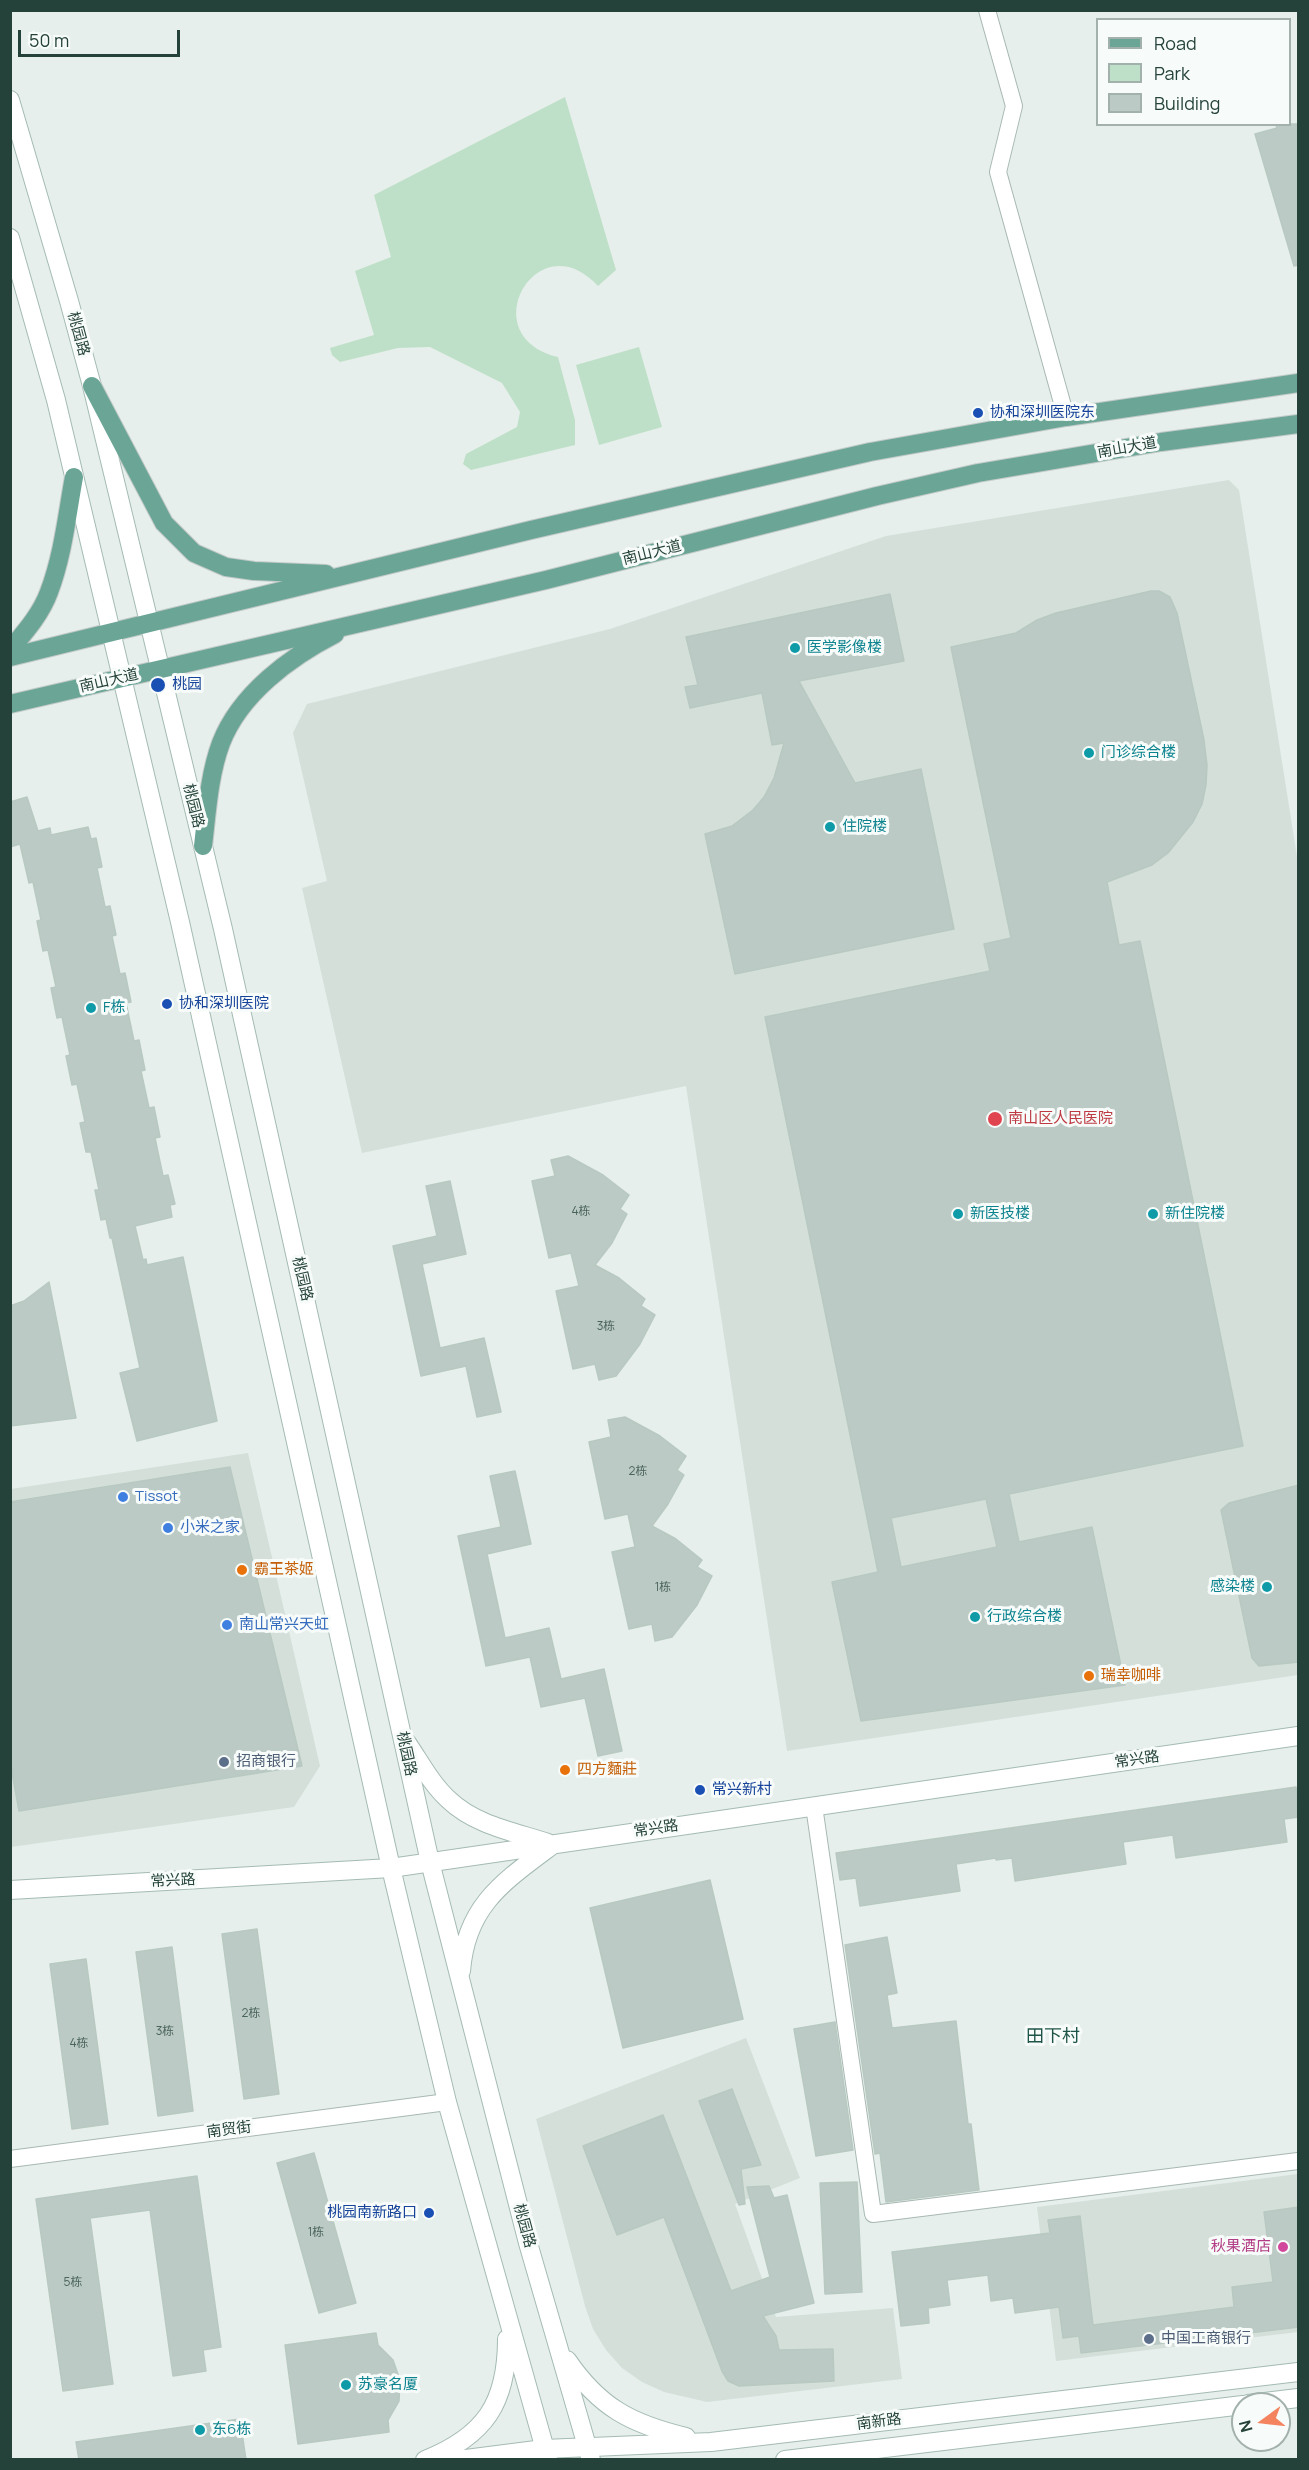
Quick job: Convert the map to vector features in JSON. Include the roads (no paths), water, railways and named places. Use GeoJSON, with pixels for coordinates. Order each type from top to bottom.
{"type":"FeatureCollection","features":[{"type":"Feature","properties":{"kind":"main road","name":"桃园路"},"geometry":{"type":"LineString","coordinates":[[10,100],[92,386],[203,846],[430,1862],[554,2332],[589,2453]]}},
{"type":"Feature","properties":{"kind":"main road"},"geometry":{"type":"LineString","coordinates":[[10,238],[56,400],[180,922],[391,1868],[447,2102],[546,2454]]}},
{"type":"Feature","properties":{"kind":"main road"},"geometry":{"type":"LineString","coordinates":[[10,657],[349,574],[870,452],[1066,417],[1299,383]]}},
{"type":"Feature","properties":{"kind":"main road"},"geometry":{"type":"LineString","coordinates":[[92,386],[164,523],[194,553],[226,567],[254,572],[349,574]]}},
{"type":"Feature","properties":{"kind":"main road","name":"南山大道"},"geometry":{"type":"LineString","coordinates":[[10,704],[546,580],[877,496],[978,473],[1161,442],[1299,424]]}},
{"type":"Feature","properties":{"kind":"main road"},"geometry":{"type":"LineString","coordinates":[[10,650],[35,619],[49,593],[62,545],[74,477]]}},
{"type":"Feature","properties":{"kind":"main road"},"geometry":{"type":"LineString","coordinates":[[203,846],[210,785],[221,743],[235,714],[256,691],[286,665],[321,642],[361,621]]}},
{"type":"Feature","properties":{"kind":"main road"},"geometry":{"type":"LineString","coordinates":[[402,1735],[438,1789],[461,1810],[474,1818],[552,1845]]}},
{"type":"Feature","properties":{"kind":"main road","name":"常兴路"},"geometry":{"type":"LineString","coordinates":[[10,1890],[391,1868],[1299,1736]]}},
{"type":"Feature","properties":{"kind":"main road"},"geometry":{"type":"LineString","coordinates":[[462,1988],[462,1963],[466,1939],[480,1909],[500,1885],[552,1845]]}},
{"type":"Feature","properties":{"kind":"main road"},"geometry":{"type":"LineString","coordinates":[[425,2460],[464,2440],[493,2409],[502,2389],[507,2362],[506,2314]]}},
{"type":"Feature","properties":{"kind":"main road"},"geometry":{"type":"LineString","coordinates":[[554,2332],[576,2374],[602,2402],[626,2418],[653,2429],[711,2442]]}},
{"type":"Feature","properties":{"kind":"main road","name":"南新路"},"geometry":{"type":"LineString","coordinates":[[458,2460],[589,2453],[711,2442],[1299,2372]]}},
{"type":"Feature","properties":{"kind":"main road","name":"南新路"},"geometry":{"type":"LineString","coordinates":[[785,2460],[1231,2406]]}},
{"type":"Feature","properties":{"kind":"street"},"geometry":{"type":"LineString","coordinates":[[987,10],[1014,106],[998,172],[1066,417]]}},
{"type":"Feature","properties":{"kind":"street"},"geometry":{"type":"LineString","coordinates":[[814,1806],[873,2214],[1299,2161]]}},
{"type":"Feature","properties":{"kind":"street","name":"南贸街"},"geometry":{"type":"LineString","coordinates":[[10,2159],[447,2102]]}},
{"type":"Feature","properties":{"kind":"place","name":"协和深圳医院东"},"geometry":{"type":"Point","coordinates":[978,413]}},
{"type":"Feature","properties":{"kind":"place","name":"医学影像楼"},"geometry":{"type":"Point","coordinates":[795,648]}},
{"type":"Feature","properties":{"kind":"place","name":"桃园"},"geometry":{"type":"Point","coordinates":[158,685]}},
{"type":"Feature","properties":{"kind":"place","name":"门诊综合楼"},"geometry":{"type":"Point","coordinates":[1089,753]}},
{"type":"Feature","properties":{"kind":"place","name":"住院楼"},"geometry":{"type":"Point","coordinates":[830,827]}},
{"type":"Feature","properties":{"kind":"place","name":"协和深圳医院"},"geometry":{"type":"Point","coordinates":[167,1004]}},
{"type":"Feature","properties":{"kind":"place","name":"F栋"},"geometry":{"type":"Point","coordinates":[91,1008]}},
{"type":"Feature","properties":{"kind":"place","name":"南山区人民医院"},"geometry":{"type":"Point","coordinates":[995,1119]}},
{"type":"Feature","properties":{"kind":"place","name":"新医技楼"},"geometry":{"type":"Point","coordinates":[958,1214]}},
{"type":"Feature","properties":{"kind":"place","name":"新住院楼"},"geometry":{"type":"Point","coordinates":[1153,1214]}},
{"type":"Feature","properties":{"kind":"place","name":"Tissot"},"geometry":{"type":"Point","coordinates":[123,1497]}},
{"type":"Feature","properties":{"kind":"place","name":"小米之家"},"geometry":{"type":"Point","coordinates":[168,1528]}},
{"type":"Feature","properties":{"kind":"place","name":"霸王茶姬"},"geometry":{"type":"Point","coordinates":[242,1570]}},
{"type":"Feature","properties":{"kind":"place","name":"感染楼"},"geometry":{"type":"Point","coordinates":[1267,1587]}},
{"type":"Feature","properties":{"kind":"place","name":"行政综合楼"},"geometry":{"type":"Point","coordinates":[975,1617]}},
{"type":"Feature","properties":{"kind":"place","name":"南山常兴天虹"},"geometry":{"type":"Point","coordinates":[227,1625]}},
{"type":"Feature","properties":{"kind":"place","name":"瑞幸咖啡"},"geometry":{"type":"Point","coordinates":[1089,1676]}},
{"type":"Feature","properties":{"kind":"place","name":"招商银行"},"geometry":{"type":"Point","coordinates":[224,1762]}},
{"type":"Feature","properties":{"kind":"place","name":"四方麵莊"},"geometry":{"type":"Point","coordinates":[565,1770]}},
{"type":"Feature","properties":{"kind":"place","name":"常兴新村"},"geometry":{"type":"Point","coordinates":[700,1790]}},
{"type":"Feature","properties":{"kind":"place","name":"桃园南新路口"},"geometry":{"type":"Point","coordinates":[429,2213]}},
{"type":"Feature","properties":{"kind":"place","name":"秋果酒店"},"geometry":{"type":"Point","coordinates":[1283,2247]}},
{"type":"Feature","properties":{"kind":"place","name":"中国工商银行"},"geometry":{"type":"Point","coordinates":[1149,2339]}},
{"type":"Feature","properties":{"kind":"place","name":"苏豪名厦"},"geometry":{"type":"Point","coordinates":[346,2385]}},
{"type":"Feature","properties":{"kind":"place","name":"东6栋"},"geometry":{"type":"Point","coordinates":[200,2430]}},
{"type":"Feature","properties":{"kind":"district","name":"田下村"},"geometry":{"type":"Point","coordinates":[1053,2037]}}]}
